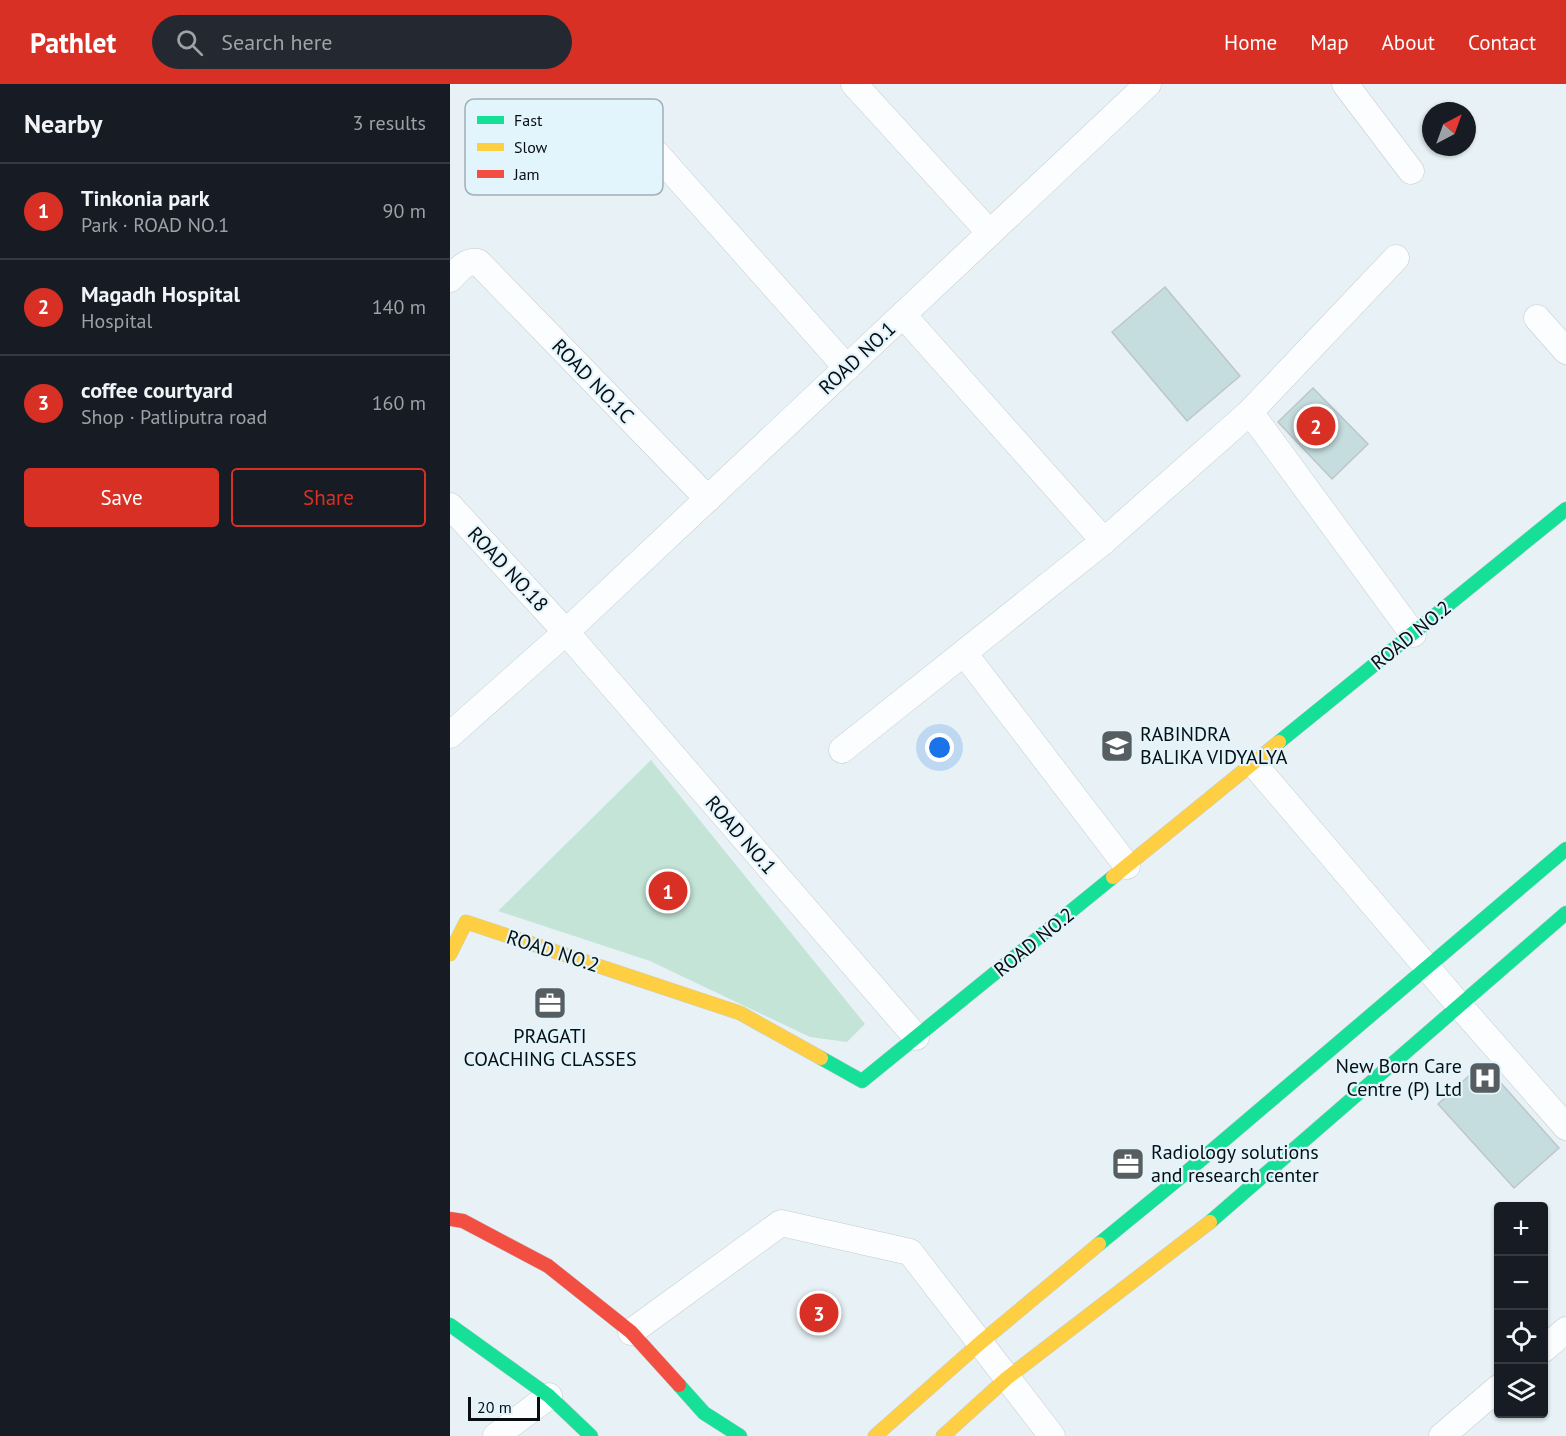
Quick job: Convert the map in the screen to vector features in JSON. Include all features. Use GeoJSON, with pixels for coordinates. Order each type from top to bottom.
{"type":"FeatureCollection","features":[{"type":"Feature","properties":{"kind":"street"},"geometry":{"type":"LineString","coordinates":[[854,84],[990,233]]}},
{"type":"Feature","properties":{"kind":"street","name":"ROAD NO.1"},"geometry":{"type":"LineString","coordinates":[[450,735],[566,632],[1148,84]]}},
{"type":"Feature","properties":{"kind":"street"},"geometry":{"type":"LineString","coordinates":[[1345,84],[1412,171]]}},
{"type":"Feature","properties":{"kind":"street"},"geometry":{"type":"LineString","coordinates":[[663,161],[846,368]]}},
{"type":"Feature","properties":{"kind":"street"},"geometry":{"type":"LineString","coordinates":[[842,750],[1104,541],[1250,412],[1396,258]]}},
{"type":"Feature","properties":{"kind":"street","name":"ROAD NO.1C"},"geometry":{"type":"LineString","coordinates":[[450,279],[464,265],[469,262],[478,262],[708,499]]}},
{"type":"Feature","properties":{"kind":"street"},"geometry":{"type":"LineString","coordinates":[[903,315],[1104,541]]}},
{"type":"Feature","properties":{"kind":"street"},"geometry":{"type":"LineString","coordinates":[[1537,318],[1566,351]]}},
{"type":"Feature","properties":{"kind":"street"},"geometry":{"type":"LineString","coordinates":[[1250,412],[1413,634]]}},
{"type":"Feature","properties":{"kind":"street","name":"ROAD NO.18"},"geometry":{"type":"LineString","coordinates":[[450,506],[566,632]]}},
{"type":"Feature","properties":{"kind":"street","name":"ROAD NO.2"},"geometry":{"type":"LineString","coordinates":[[450,954],[458,921],[740,1013],[862,1081],[1566,509]]}},
{"type":"Feature","properties":{"kind":"street","name":"ROAD NO.1"},"geometry":{"type":"LineString","coordinates":[[566,632],[916,1037]]}},
{"type":"Feature","properties":{"kind":"street"},"geometry":{"type":"LineString","coordinates":[[964,653],[1127,866]]}},
{"type":"Feature","properties":{"kind":"street"},"geometry":{"type":"LineString","coordinates":[[1253,763],[1566,1127]]}},
{"type":"Feature","properties":{"kind":"street"},"geometry":{"type":"LineString","coordinates":[[875,1436],[980,1343],[1299,1084],[1427,967],[1566,849]]}},
{"type":"Feature","properties":{"kind":"street"},"geometry":{"type":"LineString","coordinates":[[943,1436],[1007,1378],[1216,1218],[1324,1116],[1566,913]]}},
{"type":"Feature","properties":{"kind":"street"},"geometry":{"type":"LineString","coordinates":[[450,1219],[463,1221],[548,1266],[631,1332],[704,1413],[740,1436]]}},
{"type":"Feature","properties":{"kind":"street"},"geometry":{"type":"LineString","coordinates":[[631,1332],[781,1222],[910,1252],[1052,1436]]}},
{"type":"Feature","properties":{"kind":"street"},"geometry":{"type":"LineString","coordinates":[[450,1325],[549,1396],[591,1436]]}},
{"type":"Feature","properties":{"kind":"street"},"geometry":{"type":"LineString","coordinates":[[1548,1346],[1566,1330]]}},
{"type":"Feature","properties":{"kind":"street"},"geometry":{"type":"LineString","coordinates":[[1442,1436],[1494,1391]]}},
{"type":"Feature","properties":{"kind":"street"},"geometry":{"type":"LineString","coordinates":[[496,1436],[549,1396]]}},
{"type":"Feature","properties":{"kind":"green space"},"geometry":{"type":"Polygon","coordinates":[[[651,760],[865,1024],[847,1042],[810,1037],[650,961],[498,911],[651,760]]]}},
{"type":"Feature","properties":{"kind":"building"},"geometry":{"type":"Polygon","coordinates":[[[1165,287],[1240,376],[1187,421],[1112,332],[1165,287]]]}},
{"type":"Feature","properties":{"kind":"building"},"geometry":{"type":"Polygon","coordinates":[[[1313,388],[1368,444],[1332,479],[1278,422],[1313,388]]]}},
{"type":"Feature","properties":{"kind":"building"},"geometry":{"type":"Polygon","coordinates":[[[1483,1063],[1559,1148],[1514,1188],[1438,1104],[1483,1063]]]}},
{"type":"Feature","properties":{"kind":"traffic: fast"},"geometry":{"type":"LineString","coordinates":[[1279,742],[1566,509]]}},
{"type":"Feature","properties":{"kind":"traffic: fast"},"geometry":{"type":"LineString","coordinates":[[1099,1244],[1566,849]]}},
{"type":"Feature","properties":{"kind":"traffic: fast"},"geometry":{"type":"LineString","coordinates":[[821,1058],[862,1081],[1113,877]]}},
{"type":"Feature","properties":{"kind":"traffic: fast"},"geometry":{"type":"LineString","coordinates":[[1210,1222],[1566,913]]}},
{"type":"Feature","properties":{"kind":"traffic: fast"},"geometry":{"type":"LineString","coordinates":[[450,1325],[549,1396],[591,1436]]}},
{"type":"Feature","properties":{"kind":"traffic: fast"},"geometry":{"type":"LineString","coordinates":[[679,1385],[704,1413],[740,1436]]}},
{"type":"Feature","properties":{"kind":"traffic: slow"},"geometry":{"type":"LineString","coordinates":[[1113,877],[1279,742]]}},
{"type":"Feature","properties":{"kind":"traffic: slow"},"geometry":{"type":"LineString","coordinates":[[450,954],[466,922],[740,1013],[821,1058]]}},
{"type":"Feature","properties":{"kind":"traffic: slow"},"geometry":{"type":"LineString","coordinates":[[943,1436],[1007,1378],[1210,1222]]}},
{"type":"Feature","properties":{"kind":"traffic: slow"},"geometry":{"type":"LineString","coordinates":[[875,1436],[980,1343],[1099,1244]]}},
{"type":"Feature","properties":{"kind":"traffic: jam"},"geometry":{"type":"LineString","coordinates":[[450,1219],[463,1221],[548,1266],[631,1332],[679,1385]]}},
{"type":"Feature","properties":{"kind":"place","name":"Magadh Hospital"},"geometry":{"type":"Point","coordinates":[1316,426]}},
{"type":"Feature","properties":{"kind":"place","name":"RABINDRA BALIKA VIDYALYA"},"geometry":{"type":"Point","coordinates":[1117,746]}},
{"type":"Feature","properties":{"kind":"place","name":"Tinkonia park"},"geometry":{"type":"Point","coordinates":[668,891]}},
{"type":"Feature","properties":{"kind":"place","name":"PRAGATI COACHING CLASSES"},"geometry":{"type":"Point","coordinates":[550,1003]}},
{"type":"Feature","properties":{"kind":"place","name":"New Born Care Centre (P) Ltd"},"geometry":{"type":"Point","coordinates":[1485,1078]}},
{"type":"Feature","properties":{"kind":"place","name":"Radiology solutions and research center"},"geometry":{"type":"Point","coordinates":[1128,1164]}},
{"type":"Feature","properties":{"kind":"place","name":"coffee courtyard"},"geometry":{"type":"Point","coordinates":[819,1313]}}]}
